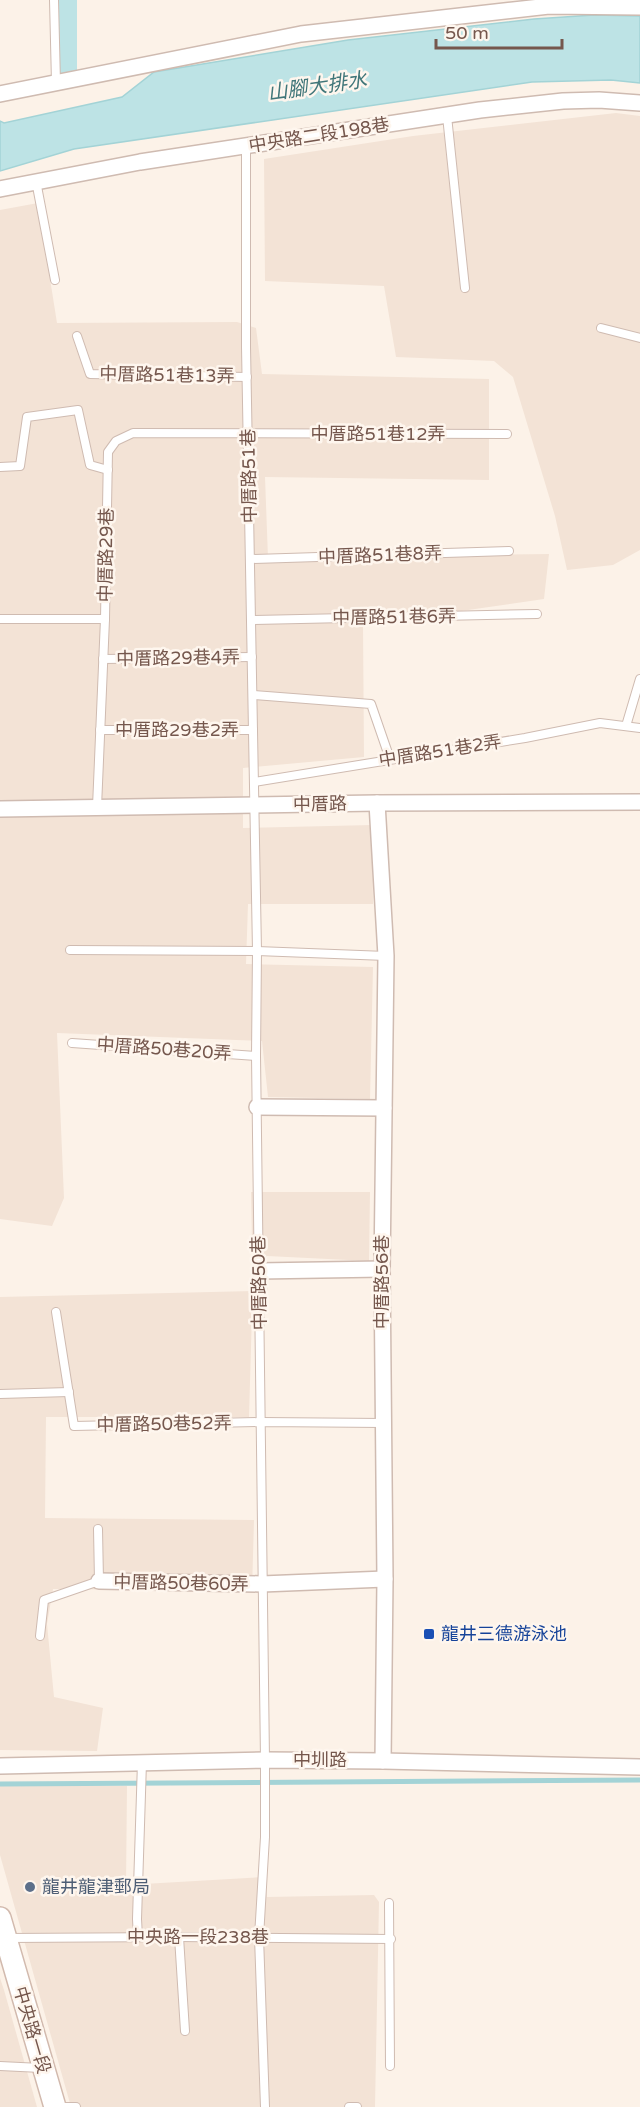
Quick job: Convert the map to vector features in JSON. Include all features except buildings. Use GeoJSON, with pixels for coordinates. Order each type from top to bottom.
{"type":"FeatureCollection","features":[{"type":"Feature","properties":{"kind":"street"},"geometry":{"type":"LineString","coordinates":[[0,93],[301,34],[549,6],[638,5]]}},
{"type":"Feature","properties":{"kind":"street","name":"中央路二段198巷"},"geometry":{"type":"LineString","coordinates":[[0,189],[140,162],[480,110],[563,101],[599,100],[640,103]]}},
{"type":"Feature","properties":{"kind":"street","name":"中厝路"},"geometry":{"type":"LineString","coordinates":[[0,809],[378,803],[640,802]]}},
{"type":"Feature","properties":{"kind":"street","name":"中厝路56巷"},"geometry":{"type":"LineString","coordinates":[[378,803],[386,956],[382,1269],[385,1579],[383,1761]]}},
{"type":"Feature","properties":{"kind":"street"},"geometry":{"type":"LineString","coordinates":[[257,1107],[384,1108]]}},
{"type":"Feature","properties":{"kind":"street"},"geometry":{"type":"LineString","coordinates":[[259,1271],[382,1269]]}},
{"type":"Feature","properties":{"kind":"street","name":"中厝路50巷60弄"},"geometry":{"type":"LineString","coordinates":[[99,1581],[262,1584],[385,1579]]}},
{"type":"Feature","properties":{"kind":"street","name":"中圳路"},"geometry":{"type":"LineString","coordinates":[[0,1766],[265,1760],[640,1767]]}},
{"type":"Feature","properties":{"kind":"street","name":"中央路一段"},"geometry":{"type":"LineString","coordinates":[[3,1928],[55,2107]]}},
{"type":"Feature","properties":{"kind":"lane"},"geometry":{"type":"LineString","coordinates":[[54,0],[56,83]]}},
{"type":"Feature","properties":{"kind":"lane"},"geometry":{"type":"LineString","coordinates":[[447,116],[465,288]]}},
{"type":"Feature","properties":{"kind":"lane","name":"中厝路51巷"},"geometry":{"type":"LineString","coordinates":[[246,147],[247,377],[255,805]]}},
{"type":"Feature","properties":{"kind":"lane"},"geometry":{"type":"LineString","coordinates":[[36,181],[55,280]]}},
{"type":"Feature","properties":{"kind":"lane"},"geometry":{"type":"LineString","coordinates":[[601,328],[640,338]]}},
{"type":"Feature","properties":{"kind":"lane","name":"中厝路51巷13弄"},"geometry":{"type":"LineString","coordinates":[[77,336],[90,374],[247,377]]}},
{"type":"Feature","properties":{"kind":"lane"},"geometry":{"type":"LineString","coordinates":[[0,467],[20,466],[27,417],[78,410],[90,465],[108,471]]}},
{"type":"Feature","properties":{"kind":"lane","name":"中厝路29巷"},"geometry":{"type":"LineString","coordinates":[[97,807],[105,619],[108,452],[116,441],[133,433],[249,433]]}},
{"type":"Feature","properties":{"kind":"lane","name":"中厝路51巷12弄"},"geometry":{"type":"LineString","coordinates":[[249,433],[507,435]]}},
{"type":"Feature","properties":{"kind":"lane","name":"中厝路51巷8弄"},"geometry":{"type":"LineString","coordinates":[[251,559],[509,550]]}},
{"type":"Feature","properties":{"kind":"lane","name":"中厝路51巷6弄"},"geometry":{"type":"LineString","coordinates":[[252,620],[537,615]]}},
{"type":"Feature","properties":{"kind":"lane"},"geometry":{"type":"LineString","coordinates":[[0,619],[105,619]]}},
{"type":"Feature","properties":{"kind":"lane","name":"中厝路29巷4弄"},"geometry":{"type":"LineString","coordinates":[[103,659],[252,657]]}},
{"type":"Feature","properties":{"kind":"lane"},"geometry":{"type":"LineString","coordinates":[[626,726],[640,679]]}},
{"type":"Feature","properties":{"kind":"lane"},"geometry":{"type":"LineString","coordinates":[[253,695],[371,704],[390,759]]}},
{"type":"Feature","properties":{"kind":"lane","name":"中厝路51巷2弄"},"geometry":{"type":"LineString","coordinates":[[254,782],[525,738],[600,723],[640,728]]}},
{"type":"Feature","properties":{"kind":"lane","name":"中厝路29巷2弄"},"geometry":{"type":"LineString","coordinates":[[100,730],[254,730]]}},
{"type":"Feature","properties":{"kind":"lane","name":"中厝路50巷"},"geometry":{"type":"LineString","coordinates":[[255,805],[265,1760],[265,1836],[259,1937],[265,2107]]}},
{"type":"Feature","properties":{"kind":"lane"},"geometry":{"type":"LineString","coordinates":[[70,950],[257,951],[386,956]]}},
{"type":"Feature","properties":{"kind":"lane","name":"中厝路50巷20弄"},"geometry":{"type":"LineString","coordinates":[[72,1043],[256,1056]]}},
{"type":"Feature","properties":{"kind":"lane","name":"中厝路50巷52弄"},"geometry":{"type":"LineString","coordinates":[[56,1312],[74,1426],[261,1422]]}},
{"type":"Feature","properties":{"kind":"lane"},"geometry":{"type":"LineString","coordinates":[[0,1394],[69,1392]]}},
{"type":"Feature","properties":{"kind":"lane"},"geometry":{"type":"LineString","coordinates":[[261,1422],[384,1423]]}},
{"type":"Feature","properties":{"kind":"lane","name":"中厝路50巷60弄"},"geometry":{"type":"LineString","coordinates":[[40,1636],[44,1600],[99,1581],[98,1529]]}},
{"type":"Feature","properties":{"kind":"lane"},"geometry":{"type":"LineString","coordinates":[[138,1937],[136,1919],[142,1762]]}},
{"type":"Feature","properties":{"kind":"lane"},"geometry":{"type":"LineString","coordinates":[[389,1903],[390,2066]]}},
{"type":"Feature","properties":{"kind":"lane","name":"中央路一段238巷"},"geometry":{"type":"LineString","coordinates":[[3,1928],[138,1937],[391,1939]]}},
{"type":"Feature","properties":{"kind":"lane"},"geometry":{"type":"LineString","coordinates":[[178,1937],[184,2031]]}},
{"type":"Feature","properties":{"kind":"lane"},"geometry":{"type":"LineString","coordinates":[[0,2066],[42,2068]]}},
{"type":"Feature","properties":{"kind":"lane"},"geometry":{"type":"LineString","coordinates":[[55,2107],[76,2107]]}},
{"type":"Feature","properties":{"kind":"lane"},"geometry":{"type":"LineString","coordinates":[[349,2107],[357,2107]]}},
{"type":"Feature","properties":{"kind":"shaded area"},"geometry":{"type":"Polygon","coordinates":[[[616,113],[640,116],[640,550],[613,565],[567,570],[555,516],[513,377],[494,361],[396,357],[384,286],[265,281],[264,159],[413,136],[616,113]]]}},
{"type":"Feature","properties":{"kind":"shaded area"},"geometry":{"type":"Polygon","coordinates":[[[38,203],[57,323],[237,322],[256,328],[262,374],[489,379],[489,480],[265,477],[268,558],[549,554],[544,599],[363,625],[364,757],[243,768],[243,828],[372,825],[373,904],[248,904],[246,964],[373,967],[370,1099],[268,1097],[262,1041],[57,1033],[64,1198],[52,1226],[0,1219],[0,210],[38,203]]]}},
{"type":"Feature","properties":{"kind":"shaded area"},"geometry":{"type":"Polygon","coordinates":[[[251,1192],[370,1192],[369,1261],[267,1256],[268,1308],[252,1312],[249,1417],[46,1417],[45,1518],[254,1520],[252,1591],[53,1589],[47,1624],[54,1697],[103,1708],[97,1751],[0,1750],[0,1297],[253,1291],[251,1192]]]}},
{"type":"Feature","properties":{"kind":"shaded area"},"geometry":{"type":"Polygon","coordinates":[[[0,1786],[127,1786],[126,1885],[264,1877],[267,1897],[374,1895],[379,1902],[375,2107],[71,2107],[0,1855],[0,1786]]]}},
{"type":"Feature","properties":{"kind":"shaded area"},"geometry":{"type":"Polygon","coordinates":[[[0,1978],[4,1990],[37,2107],[0,2107],[0,1978]]]}},
{"type":"Feature","properties":{"kind":"water","name":"山腳大排水"},"geometry":{"type":"Polygon","coordinates":[[[594,15],[640,16],[640,83],[611,80],[532,82],[74,149],[0,171],[0,121],[4,123],[122,97],[154,72],[348,40],[534,19],[594,15]]]}},
{"type":"Feature","properties":{"kind":"waterway"},"geometry":{"type":"LineString","coordinates":[[68,0],[68,70]]}},
{"type":"Feature","properties":{"kind":"waterway"},"geometry":{"type":"LineString","coordinates":[[0,1784],[640,1780]]}},
{"type":"Feature","properties":{"kind":"place","name":"龍井三德游泳池"},"geometry":{"type":"Point","coordinates":[429,1634]}},
{"type":"Feature","properties":{"kind":"place","name":"龍井龍津郵局"},"geometry":{"type":"Point","coordinates":[30,1887]}}]}
